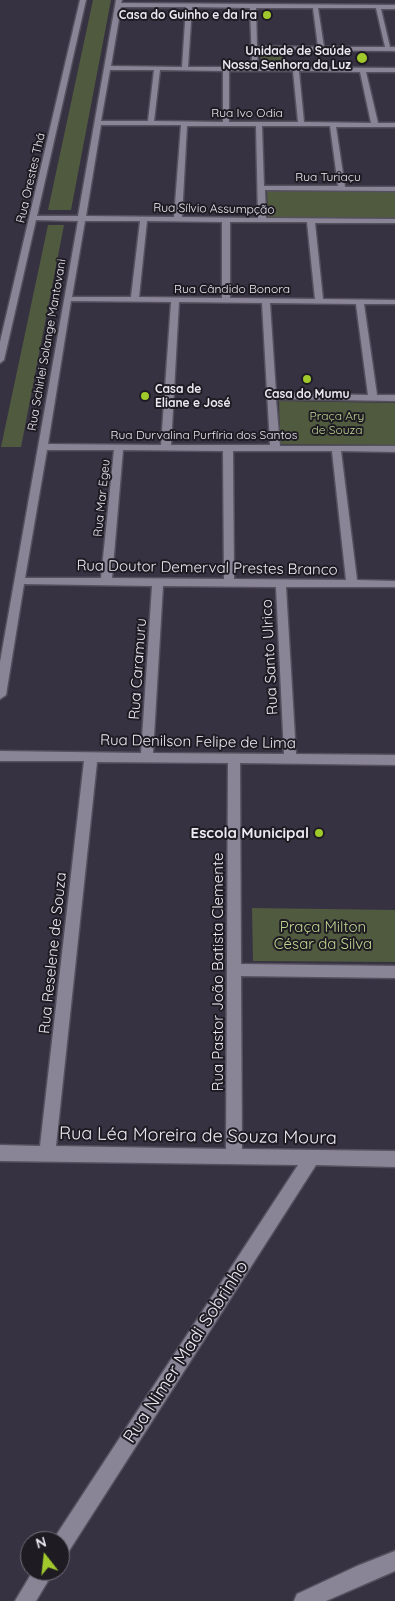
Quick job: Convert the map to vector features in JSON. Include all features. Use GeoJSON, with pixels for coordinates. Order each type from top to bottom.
{"type":"FeatureCollection","features":[{"type":"Feature","properties":{"kind":"street","name":"Rua Orestes Thá"},"geometry":{"type":"LineString","coordinates":[[0,360],[83,0]]}},
{"type":"Feature","properties":{"kind":"street"},"geometry":{"type":"LineString","coordinates":[[349,0],[350,7]]}},
{"type":"Feature","properties":{"kind":"street"},"geometry":{"type":"LineString","coordinates":[[119,3],[163,3],[190,6],[226,3],[253,6],[287,3],[315,6],[395,7]]}},
{"type":"Feature","properties":{"kind":"street","name":"Rua Schirlei Solange Mantovani"},"geometry":{"type":"LineString","coordinates":[[0,695],[119,3]]}},
{"type":"Feature","properties":{"kind":"street"},"geometry":{"type":"LineString","coordinates":[[185,69],[190,6]]}},
{"type":"Feature","properties":{"kind":"street"},"geometry":{"type":"LineString","coordinates":[[253,6],[255,69]]}},
{"type":"Feature","properties":{"kind":"street"},"geometry":{"type":"LineString","coordinates":[[315,6],[321,49]]}},
{"type":"Feature","properties":{"kind":"street"},"geometry":{"type":"LineString","coordinates":[[108,68],[255,69],[290,61],[321,49],[392,49],[378,7]]}},
{"type":"Feature","properties":{"kind":"street"},"geometry":{"type":"LineString","coordinates":[[254,48],[290,61],[363,70],[395,70]]}},
{"type":"Feature","properties":{"kind":"street"},"geometry":{"type":"LineString","coordinates":[[290,61],[301,124]]}},
{"type":"Feature","properties":{"kind":"street"},"geometry":{"type":"LineString","coordinates":[[151,123],[157,69]]}},
{"type":"Feature","properties":{"kind":"street"},"geometry":{"type":"LineString","coordinates":[[226,69],[226,124]]}},
{"type":"Feature","properties":{"kind":"street"},"geometry":{"type":"LineString","coordinates":[[363,70],[375,125]]}},
{"type":"Feature","properties":{"kind":"street","name":"Rua Ivo Odia"},"geometry":{"type":"LineString","coordinates":[[98,123],[395,125]]}},
{"type":"Feature","properties":{"kind":"street"},"geometry":{"type":"LineString","coordinates":[[178,220],[184,124]]}},
{"type":"Feature","properties":{"kind":"street"},"geometry":{"type":"LineString","coordinates":[[259,124],[262,220]]}},
{"type":"Feature","properties":{"kind":"street"},"geometry":{"type":"LineString","coordinates":[[333,124],[342,189]]}},
{"type":"Feature","properties":{"kind":"street","name":"Rua Turiaçu"},"geometry":{"type":"LineString","coordinates":[[261,188],[395,189]]}},
{"type":"Feature","properties":{"kind":"street","name":"Rua Sílvio Assumpção"},"geometry":{"type":"LineString","coordinates":[[33,218],[395,221]]}},
{"type":"Feature","properties":{"kind":"street"},"geometry":{"type":"LineString","coordinates":[[135,300],[144,219]]}},
{"type":"Feature","properties":{"kind":"street"},"geometry":{"type":"LineString","coordinates":[[226,220],[226,300]]}},
{"type":"Feature","properties":{"kind":"street"},"geometry":{"type":"LineString","coordinates":[[312,221],[319,301]]}},
{"type":"Feature","properties":{"kind":"street","name":"Rua Cândido Bonora"},"geometry":{"type":"LineString","coordinates":[[68,299],[395,302]]}},
{"type":"Feature","properties":{"kind":"street"},"geometry":{"type":"LineString","coordinates":[[166,447],[175,300]]}},
{"type":"Feature","properties":{"kind":"street"},"geometry":{"type":"LineString","coordinates":[[266,301],[275,448]]}},
{"type":"Feature","properties":{"kind":"street"},"geometry":{"type":"LineString","coordinates":[[360,301],[373,397]]}},
{"type":"Feature","properties":{"kind":"street"},"geometry":{"type":"LineString","coordinates":[[272,396],[395,398]]}},
{"type":"Feature","properties":{"kind":"street","name":"Rua Durvalina Purfíria dos Santos"},"geometry":{"type":"LineString","coordinates":[[42,446],[395,449]]}},
{"type":"Feature","properties":{"kind":"street","name":"Rua Mar Egeu"},"geometry":{"type":"LineString","coordinates":[[106,582],[119,447]]}},
{"type":"Feature","properties":{"kind":"street"},"geometry":{"type":"LineString","coordinates":[[228,448],[229,583]]}},
{"type":"Feature","properties":{"kind":"street"},"geometry":{"type":"LineString","coordinates":[[336,448],[352,584]]}},
{"type":"Feature","properties":{"kind":"street","name":"Rua Doutor Demerval Prestes Branco"},"geometry":{"type":"LineString","coordinates":[[20,581],[395,584]]}},
{"type":"Feature","properties":{"kind":"street","name":"Rua Caramuru"},"geometry":{"type":"LineString","coordinates":[[148,757],[158,582]]}},
{"type":"Feature","properties":{"kind":"street","name":"Rua Santo Ulrico"},"geometry":{"type":"LineString","coordinates":[[281,583],[290,759]]}},
{"type":"Feature","properties":{"kind":"street","name":"Rua Denilson Felipe de Lima"},"geometry":{"type":"LineString","coordinates":[[0,756],[395,760]]}},
{"type":"Feature","properties":{"kind":"street","name":"Rua Reselene de Souza"},"geometry":{"type":"LineString","coordinates":[[47,1153],[91,757]]}},
{"type":"Feature","properties":{"kind":"street","name":"Rua Pastor João Batista Clemente"},"geometry":{"type":"LineString","coordinates":[[234,758],[234,1156]]}},
{"type":"Feature","properties":{"kind":"street"},"geometry":{"type":"LineString","coordinates":[[234,970],[395,972]]}},
{"type":"Feature","properties":{"kind":"street","name":"Rua Léa Moreira de Souza Moura"},"geometry":{"type":"LineString","coordinates":[[0,1152],[395,1159]]}},
{"type":"Feature","properties":{"kind":"street","name":"Rua Nimer Madi Sobrinho"},"geometry":{"type":"LineString","coordinates":[[70,1532],[312,1157]]}},
{"type":"Feature","properties":{"kind":"street"},"geometry":{"type":"LineString","coordinates":[[304,1601],[395,1561]]}},
{"type":"Feature","properties":{"kind":"street"},"geometry":{"type":"LineString","coordinates":[[25,1601],[38,1581]]}},
{"type":"Feature","properties":{"kind":"green space"},"geometry":{"type":"Polygon","coordinates":[[[93,0],[111,0],[71,210],[48,210],[93,0]]]}},
{"type":"Feature","properties":{"kind":"green space"},"geometry":{"type":"Polygon","coordinates":[[[260,50],[282,50],[284,68],[261,68],[260,50]]]}},
{"type":"Feature","properties":{"kind":"green space"},"geometry":{"type":"Polygon","coordinates":[[[267,190],[395,191],[395,219],[268,218],[267,190]]]}},
{"type":"Feature","properties":{"kind":"green space"},"geometry":{"type":"Polygon","coordinates":[[[48,225],[64,225],[21,447],[1,447],[48,225]]]}},
{"type":"Feature","properties":{"kind":"green space","name":"Praça Ary de Souza"},"geometry":{"type":"Polygon","coordinates":[[[279,401],[395,403],[395,445],[280,444],[279,401]]]}},
{"type":"Feature","properties":{"kind":"green space","name":"Praça Milton César da Silva"},"geometry":{"type":"Polygon","coordinates":[[[252,908],[395,910],[395,962],[253,961],[252,908]]]}},
{"type":"Feature","properties":{"kind":"place","name":"Casa do Guinho e da Ira"},"geometry":{"type":"Point","coordinates":[267,15]}},
{"type":"Feature","properties":{"kind":"place","name":"Unidade de Saúde Nossa Senhora da Luz"},"geometry":{"type":"Point","coordinates":[362,58]}},
{"type":"Feature","properties":{"kind":"place","name":"Casa do Mumu"},"geometry":{"type":"Point","coordinates":[307,379]}},
{"type":"Feature","properties":{"kind":"place","name":"Casa de Eliane e José"},"geometry":{"type":"Point","coordinates":[145,396]}},
{"type":"Feature","properties":{"kind":"place","name":"Escola Municipal"},"geometry":{"type":"Point","coordinates":[319,833]}}]}
